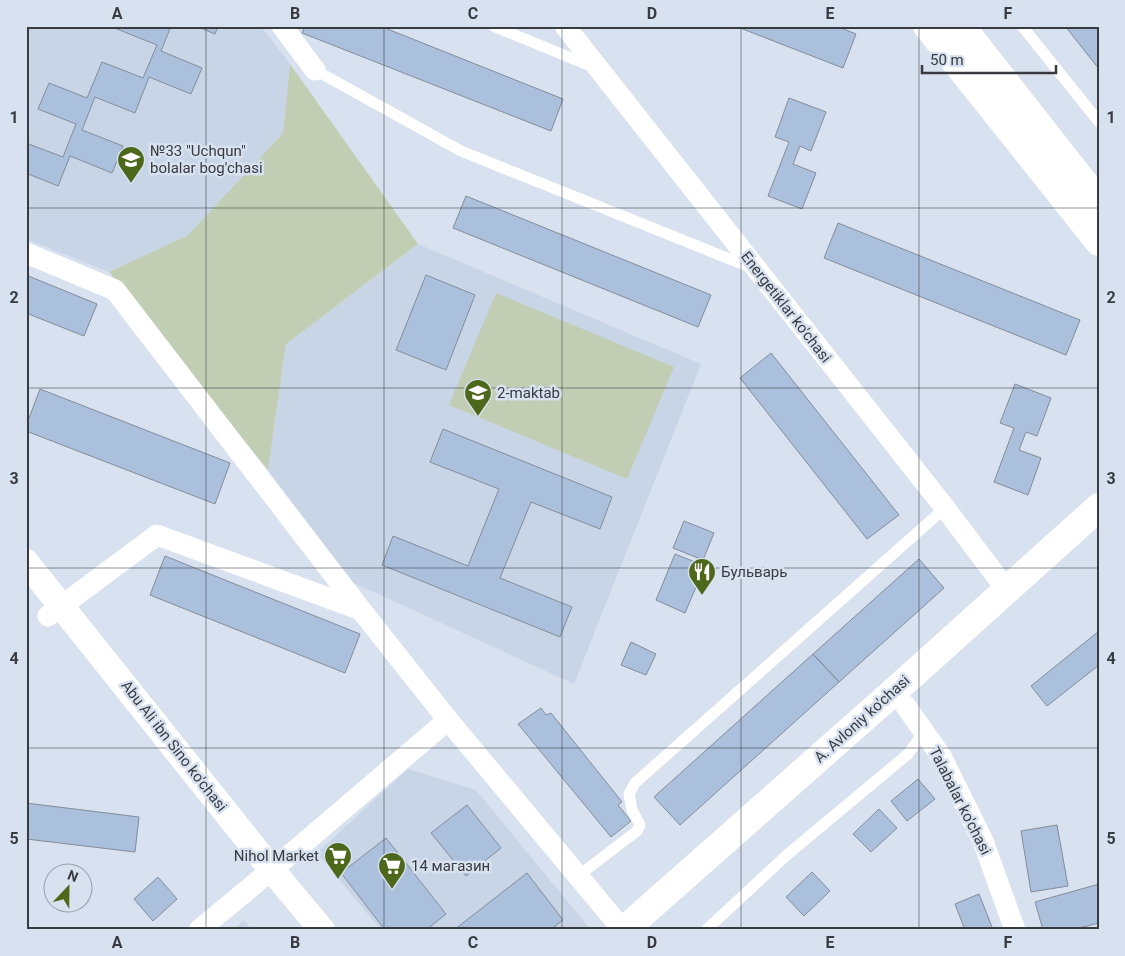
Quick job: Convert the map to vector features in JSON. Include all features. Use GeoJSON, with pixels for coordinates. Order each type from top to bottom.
{"type":"FeatureCollection","features":[{"type":"Feature","properties":{"kind":"main road"},"geometry":{"type":"LineString","coordinates":[[927,26],[1099,242]]}},
{"type":"Feature","properties":{"kind":"main road"},"geometry":{"type":"LineString","coordinates":[[962,26],[1099,202]]}},
{"type":"Feature","properties":{"kind":"main road","name":"A. Avloniy ko'chasi"},"geometry":{"type":"LineString","coordinates":[[624,930],[1099,507]]}},
{"type":"Feature","properties":{"kind":"main road","name":"A. Avloniy ko'chasi"},"geometry":{"type":"LineString","coordinates":[[652,930],[1099,531]]}},
{"type":"Feature","properties":{"kind":"street"},"geometry":{"type":"LineString","coordinates":[[282,26],[315,70]]}},
{"type":"Feature","properties":{"kind":"street","name":"Energetiklar ko'chasi"},"geometry":{"type":"LineString","coordinates":[[565,26],[945,508],[1006,589]]}},
{"type":"Feature","properties":{"kind":"street"},"geometry":{"type":"LineString","coordinates":[[26,253],[115,290],[448,720],[624,930]]}},
{"type":"Feature","properties":{"kind":"street"},"geometry":{"type":"LineString","coordinates":[[55,610],[157,534],[361,610]]}},
{"type":"Feature","properties":{"kind":"street","name":"Abu Ali ibn Sino ko'chasi"},"geometry":{"type":"LineString","coordinates":[[26,562],[55,610],[266,875],[300,930]]}},
{"type":"Feature","properties":{"kind":"street","name":"Abu Ali ibn Sino ko'chasi"},"geometry":{"type":"LineString","coordinates":[[26,589],[55,610]]}},
{"type":"Feature","properties":{"kind":"street","name":"Talabalar ko'chasi"},"geometry":{"type":"LineString","coordinates":[[905,705],[941,756],[983,841],[1014,930]]}},
{"type":"Feature","properties":{"kind":"street"},"geometry":{"type":"LineString","coordinates":[[199,930],[448,720]]}},
{"type":"Feature","properties":{"kind":"street","name":"Abu Ali ibn Sino ko'chasi"},"geometry":{"type":"LineString","coordinates":[[266,875],[322,930]]}},
{"type":"Feature","properties":{"kind":"lane"},"geometry":{"type":"LineString","coordinates":[[493,26],[599,70]]}},
{"type":"Feature","properties":{"kind":"lane"},"geometry":{"type":"LineString","coordinates":[[1022,26],[1099,122]]}},
{"type":"Feature","properties":{"kind":"lane"},"geometry":{"type":"LineString","coordinates":[[315,70],[461,151],[757,270]]}},
{"type":"Feature","properties":{"kind":"lane"},"geometry":{"type":"LineString","coordinates":[[578,876],[637,831],[640,825],[632,810],[629,794],[635,783],[945,508]]}},
{"type":"Feature","properties":{"kind":"lane"},"geometry":{"type":"LineString","coordinates":[[706,930],[788,854],[908,754],[924,732]]}},
{"type":"Feature","properties":{"kind":"shaded area","name":"№33 \"Uchqun\" bolalar bog'chasi"},"geometry":{"type":"Polygon","coordinates":[[[26,26],[261,26],[290,64],[283,133],[188,235],[109,272],[26,239],[26,26]]]}},
{"type":"Feature","properties":{"kind":"shaded area","name":"2-maktab"},"geometry":{"type":"Polygon","coordinates":[[[418,244],[701,364],[574,684],[352,582],[268,470],[286,344],[418,244]]]}},
{"type":"Feature","properties":{"kind":"shaded area"},"geometry":{"type":"Polygon","coordinates":[[[408,769],[476,790],[591,930],[381,930],[317,853],[408,769]]]}},
{"type":"Feature","properties":{"kind":"shaded area"},"geometry":{"type":"Polygon","coordinates":[[[244,920],[252,930],[233,930],[244,920]]]}},
{"type":"Feature","properties":{"kind":"green space"},"geometry":{"type":"Polygon","coordinates":[[[290,64],[418,244],[286,344],[268,470],[109,272],[188,235],[283,133],[290,64]]]}},
{"type":"Feature","properties":{"kind":"green space"},"geometry":{"type":"Polygon","coordinates":[[[496,293],[674,367],[627,479],[449,405],[496,293]]]}},
{"type":"Feature","properties":{"kind":"building"},"geometry":{"type":"Polygon","coordinates":[[[118,26],[171,26],[161,51],[202,68],[191,94],[149,77],[135,113],[95,97],[82,130],[123,146],[112,173],[70,156],[58,186],[26,173],[26,143],[63,157],[76,124],[38,109],[49,83],[87,98],[102,62],[143,78],[157,45],[117,29],[118,26]]]}},
{"type":"Feature","properties":{"kind":"building"},"geometry":{"type":"Polygon","coordinates":[[[196,26],[218,26],[215,34],[196,26]]]}},
{"type":"Feature","properties":{"kind":"building"},"geometry":{"type":"Polygon","coordinates":[[[305,26],[380,26],[563,99],[551,131],[302,33],[305,26]]]}},
{"type":"Feature","properties":{"kind":"building"},"geometry":{"type":"Polygon","coordinates":[[[735,26],[836,26],[856,34],[843,68],[735,26]]]}},
{"type":"Feature","properties":{"kind":"building"},"geometry":{"type":"Polygon","coordinates":[[[1065,26],[1099,26],[1099,69],[1065,26]]]}},
{"type":"Feature","properties":{"kind":"building"},"geometry":{"type":"Polygon","coordinates":[[[789,98],[826,112],[811,151],[800,146],[793,164],[816,173],[802,209],[768,196],[789,142],[775,137],[789,98]]]}},
{"type":"Feature","properties":{"kind":"building"},"geometry":{"type":"Polygon","coordinates":[[[466,196],[711,295],[698,327],[453,228],[466,196]]]}},
{"type":"Feature","properties":{"kind":"building"},"geometry":{"type":"Polygon","coordinates":[[[838,223],[1080,320],[1066,355],[824,258],[838,223]]]}},
{"type":"Feature","properties":{"kind":"building"},"geometry":{"type":"Polygon","coordinates":[[[26,275],[97,304],[84,336],[26,313],[26,275]]]}},
{"type":"Feature","properties":{"kind":"building"},"geometry":{"type":"Polygon","coordinates":[[[426,275],[475,295],[446,370],[396,350],[426,275]]]}},
{"type":"Feature","properties":{"kind":"building"},"geometry":{"type":"Polygon","coordinates":[[[771,353],[899,515],[867,539],[740,378],[771,353]]]}},
{"type":"Feature","properties":{"kind":"building"},"geometry":{"type":"Polygon","coordinates":[[[1015,384],[1051,398],[1037,436],[1026,432],[1019,450],[1041,458],[1028,495],[994,482],[1014,428],[1000,423],[1015,384]]]}},
{"type":"Feature","properties":{"kind":"building"},"geometry":{"type":"Polygon","coordinates":[[[40,389],[230,463],[215,504],[26,431],[26,426],[40,389]]]}},
{"type":"Feature","properties":{"kind":"building"},"geometry":{"type":"Polygon","coordinates":[[[443,429],[612,497],[600,529],[531,502],[500,578],[572,607],[560,637],[382,565],[393,536],[468,566],[499,489],[430,462],[443,429]]]}},
{"type":"Feature","properties":{"kind":"building"},"geometry":{"type":"Polygon","coordinates":[[[684,521],[714,533],[703,560],[673,548],[684,521]]]}},
{"type":"Feature","properties":{"kind":"building"},"geometry":{"type":"Polygon","coordinates":[[[675,554],[705,566],[685,613],[656,600],[675,554]]]}},
{"type":"Feature","properties":{"kind":"building"},"geometry":{"type":"Polygon","coordinates":[[[165,556],[360,634],[345,673],[150,595],[165,556]]]}},
{"type":"Feature","properties":{"kind":"building"},"geometry":{"type":"Polygon","coordinates":[[[919,559],[944,588],[839,682],[813,654],[919,559]]]}},
{"type":"Feature","properties":{"kind":"building"},"geometry":{"type":"Polygon","coordinates":[[[1099,631],[1099,665],[1047,706],[1031,686],[1099,631]]]}},
{"type":"Feature","properties":{"kind":"building"},"geometry":{"type":"Polygon","coordinates":[[[631,642],[656,654],[646,675],[621,665],[631,642]]]}},
{"type":"Feature","properties":{"kind":"building"},"geometry":{"type":"Polygon","coordinates":[[[813,654],[839,682],[680,825],[654,797],[813,654]]]}},
{"type":"Feature","properties":{"kind":"building"},"geometry":{"type":"Polygon","coordinates":[[[541,708],[546,715],[551,713],[622,802],[618,805],[631,821],[611,837],[518,724],[541,708]]]}},
{"type":"Feature","properties":{"kind":"building"},"geometry":{"type":"Polygon","coordinates":[[[918,779],[935,799],[907,821],[891,801],[918,779]]]}},
{"type":"Feature","properties":{"kind":"building"},"geometry":{"type":"Polygon","coordinates":[[[26,803],[139,817],[135,852],[26,839],[26,803]]]}},
{"type":"Feature","properties":{"kind":"building"},"geometry":{"type":"Polygon","coordinates":[[[467,805],[501,848],[466,876],[431,833],[467,805]]]}},
{"type":"Feature","properties":{"kind":"building"},"geometry":{"type":"Polygon","coordinates":[[[879,809],[897,828],[871,852],[853,834],[879,809]]]}},
{"type":"Feature","properties":{"kind":"building"},"geometry":{"type":"Polygon","coordinates":[[[1057,825],[1068,886],[1031,892],[1021,831],[1057,825]]]}},
{"type":"Feature","properties":{"kind":"building"},"geometry":{"type":"Polygon","coordinates":[[[386,838],[446,914],[426,930],[385,930],[341,873],[386,838]]]}},
{"type":"Feature","properties":{"kind":"building"},"geometry":{"type":"Polygon","coordinates":[[[812,872],[830,891],[804,916],[786,897],[812,872]]]}},
{"type":"Feature","properties":{"kind":"building"},"geometry":{"type":"Polygon","coordinates":[[[527,873],[563,920],[550,930],[454,930],[527,873]]]}},
{"type":"Feature","properties":{"kind":"building"},"geometry":{"type":"Polygon","coordinates":[[[158,877],[177,899],[153,921],[134,899],[158,877]]]}},
{"type":"Feature","properties":{"kind":"building"},"geometry":{"type":"Polygon","coordinates":[[[1099,884],[1099,923],[1079,928],[1080,930],[1043,930],[1035,902],[1099,884]]]}},
{"type":"Feature","properties":{"kind":"building"},"geometry":{"type":"Polygon","coordinates":[[[979,894],[992,927],[985,930],[965,930],[955,904],[979,894]]]}},
{"type":"Feature","properties":{"kind":"place","name":"№33 \"Uchqun\" bolalar bog'chasi"},"geometry":{"type":"Point","coordinates":[131,184]}},
{"type":"Feature","properties":{"kind":"place","name":"2-maktab"},"geometry":{"type":"Point","coordinates":[478,417]}},
{"type":"Feature","properties":{"kind":"place","name":"Бульварь"},"geometry":{"type":"Point","coordinates":[702,596]}},
{"type":"Feature","properties":{"kind":"place","name":"Nihol Market"},"geometry":{"type":"Point","coordinates":[338,880]}},
{"type":"Feature","properties":{"kind":"place","name":"14 магазин"},"geometry":{"type":"Point","coordinates":[392,890]}}]}
